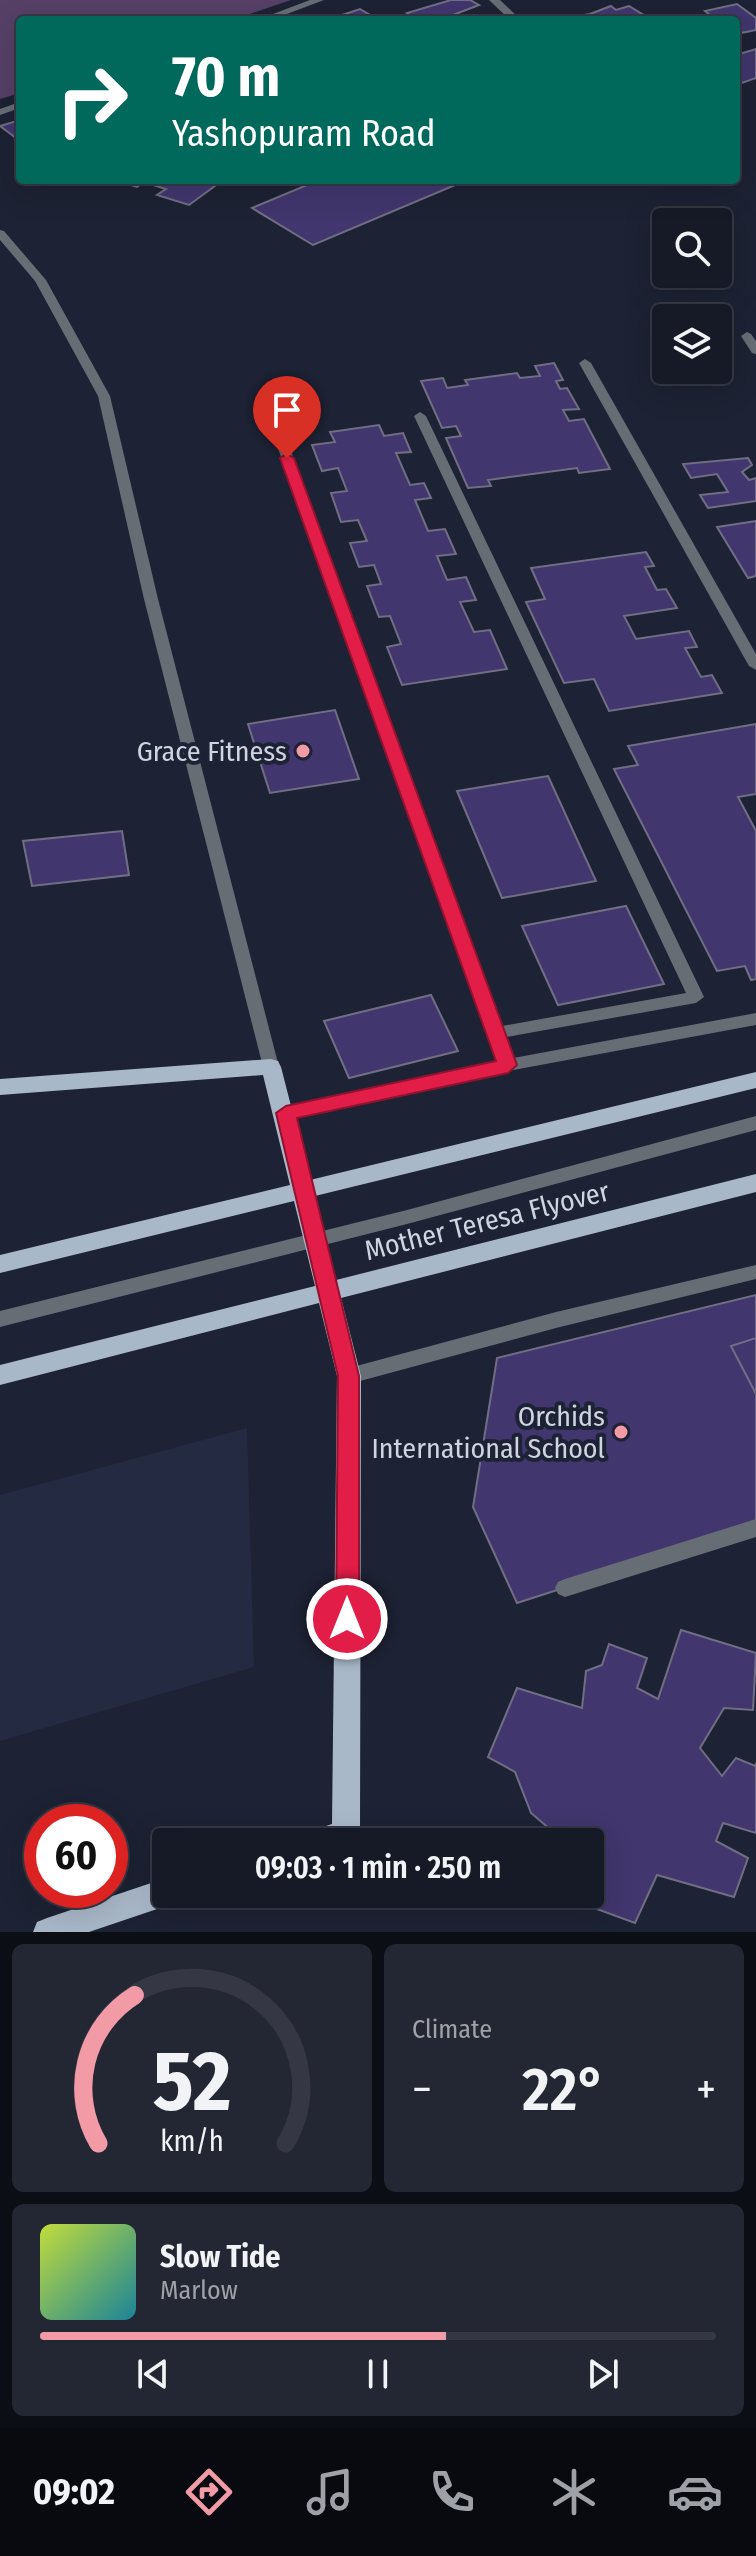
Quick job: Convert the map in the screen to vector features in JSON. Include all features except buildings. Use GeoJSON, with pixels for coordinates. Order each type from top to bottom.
{"type":"FeatureCollection","features":[{"type":"Feature","properties":{"kind":"main road"},"geometry":{"type":"LineString","coordinates":[[0,1087],[271,1067],[286,1113],[349,1376],[346,1828]]}},
{"type":"Feature","properties":{"kind":"main road"},"geometry":{"type":"LineString","coordinates":[[0,1264],[756,1080]]}},
{"type":"Feature","properties":{"kind":"main road","name":"Mother Teresa Flyover"},"geometry":{"type":"LineString","coordinates":[[0,1375],[756,1183]]}},
{"type":"Feature","properties":{"kind":"main road"},"geometry":{"type":"LineString","coordinates":[[47,1932],[152,1897]]}},
{"type":"Feature","properties":{"kind":"street"},"geometry":{"type":"LineString","coordinates":[[273,16],[319,0]]}},
{"type":"Feature","properties":{"kind":"street"},"geometry":{"type":"LineString","coordinates":[[494,0],[512,16]]}},
{"type":"Feature","properties":{"kind":"street"},"geometry":{"type":"LineString","coordinates":[[0,233],[40,280],[104,396],[151,599],[271,1067]]}},
{"type":"Feature","properties":{"kind":"street"},"geometry":{"type":"LineString","coordinates":[[747,336],[756,350]]}},
{"type":"Feature","properties":{"kind":"street"},"geometry":{"type":"LineString","coordinates":[[585,363],[756,666]]}},
{"type":"Feature","properties":{"kind":"street"},"geometry":{"type":"LineString","coordinates":[[420,416],[696,997],[496,1033]]}},
{"type":"Feature","properties":{"kind":"street"},"geometry":{"type":"LineString","coordinates":[[277,429],[508,1065]]}},
{"type":"Feature","properties":{"kind":"street"},"geometry":{"type":"LineString","coordinates":[[286,1113],[508,1065],[756,1019]]}},
{"type":"Feature","properties":{"kind":"street"},"geometry":{"type":"LineString","coordinates":[[0,1319],[407,1217],[756,1123]]}},
{"type":"Feature","properties":{"kind":"street"},"geometry":{"type":"LineString","coordinates":[[349,1376],[556,1320],[756,1272]]}},
{"type":"Feature","properties":{"kind":"street"},"geometry":{"type":"LineString","coordinates":[[565,1588],[756,1528]]}},
{"type":"Feature","properties":{"kind":"shaded area"},"geometry":{"type":"Polygon","coordinates":[[[0,0],[291,0],[244,16],[16,16],[16,94],[0,99],[0,0]]]}},
{"type":"Feature","properties":{"kind":"shaded area"},"geometry":{"type":"Polygon","coordinates":[[[247,1428],[254,1667],[0,1741],[0,1495],[247,1428]]]}},
{"type":"Feature","properties":{"kind":"place","name":"Grace Fitness"},"geometry":{"type":"Point","coordinates":[303,751]}},
{"type":"Feature","properties":{"kind":"place","name":"Orchids International School"},"geometry":{"type":"Point","coordinates":[621,1432]}},
{"type":"Feature","properties":{"kind":"route"},"geometry":{"type":"LineString","coordinates":[[287,458],[508,1065],[286,1113],[349,1376],[347,1619]]}}]}
